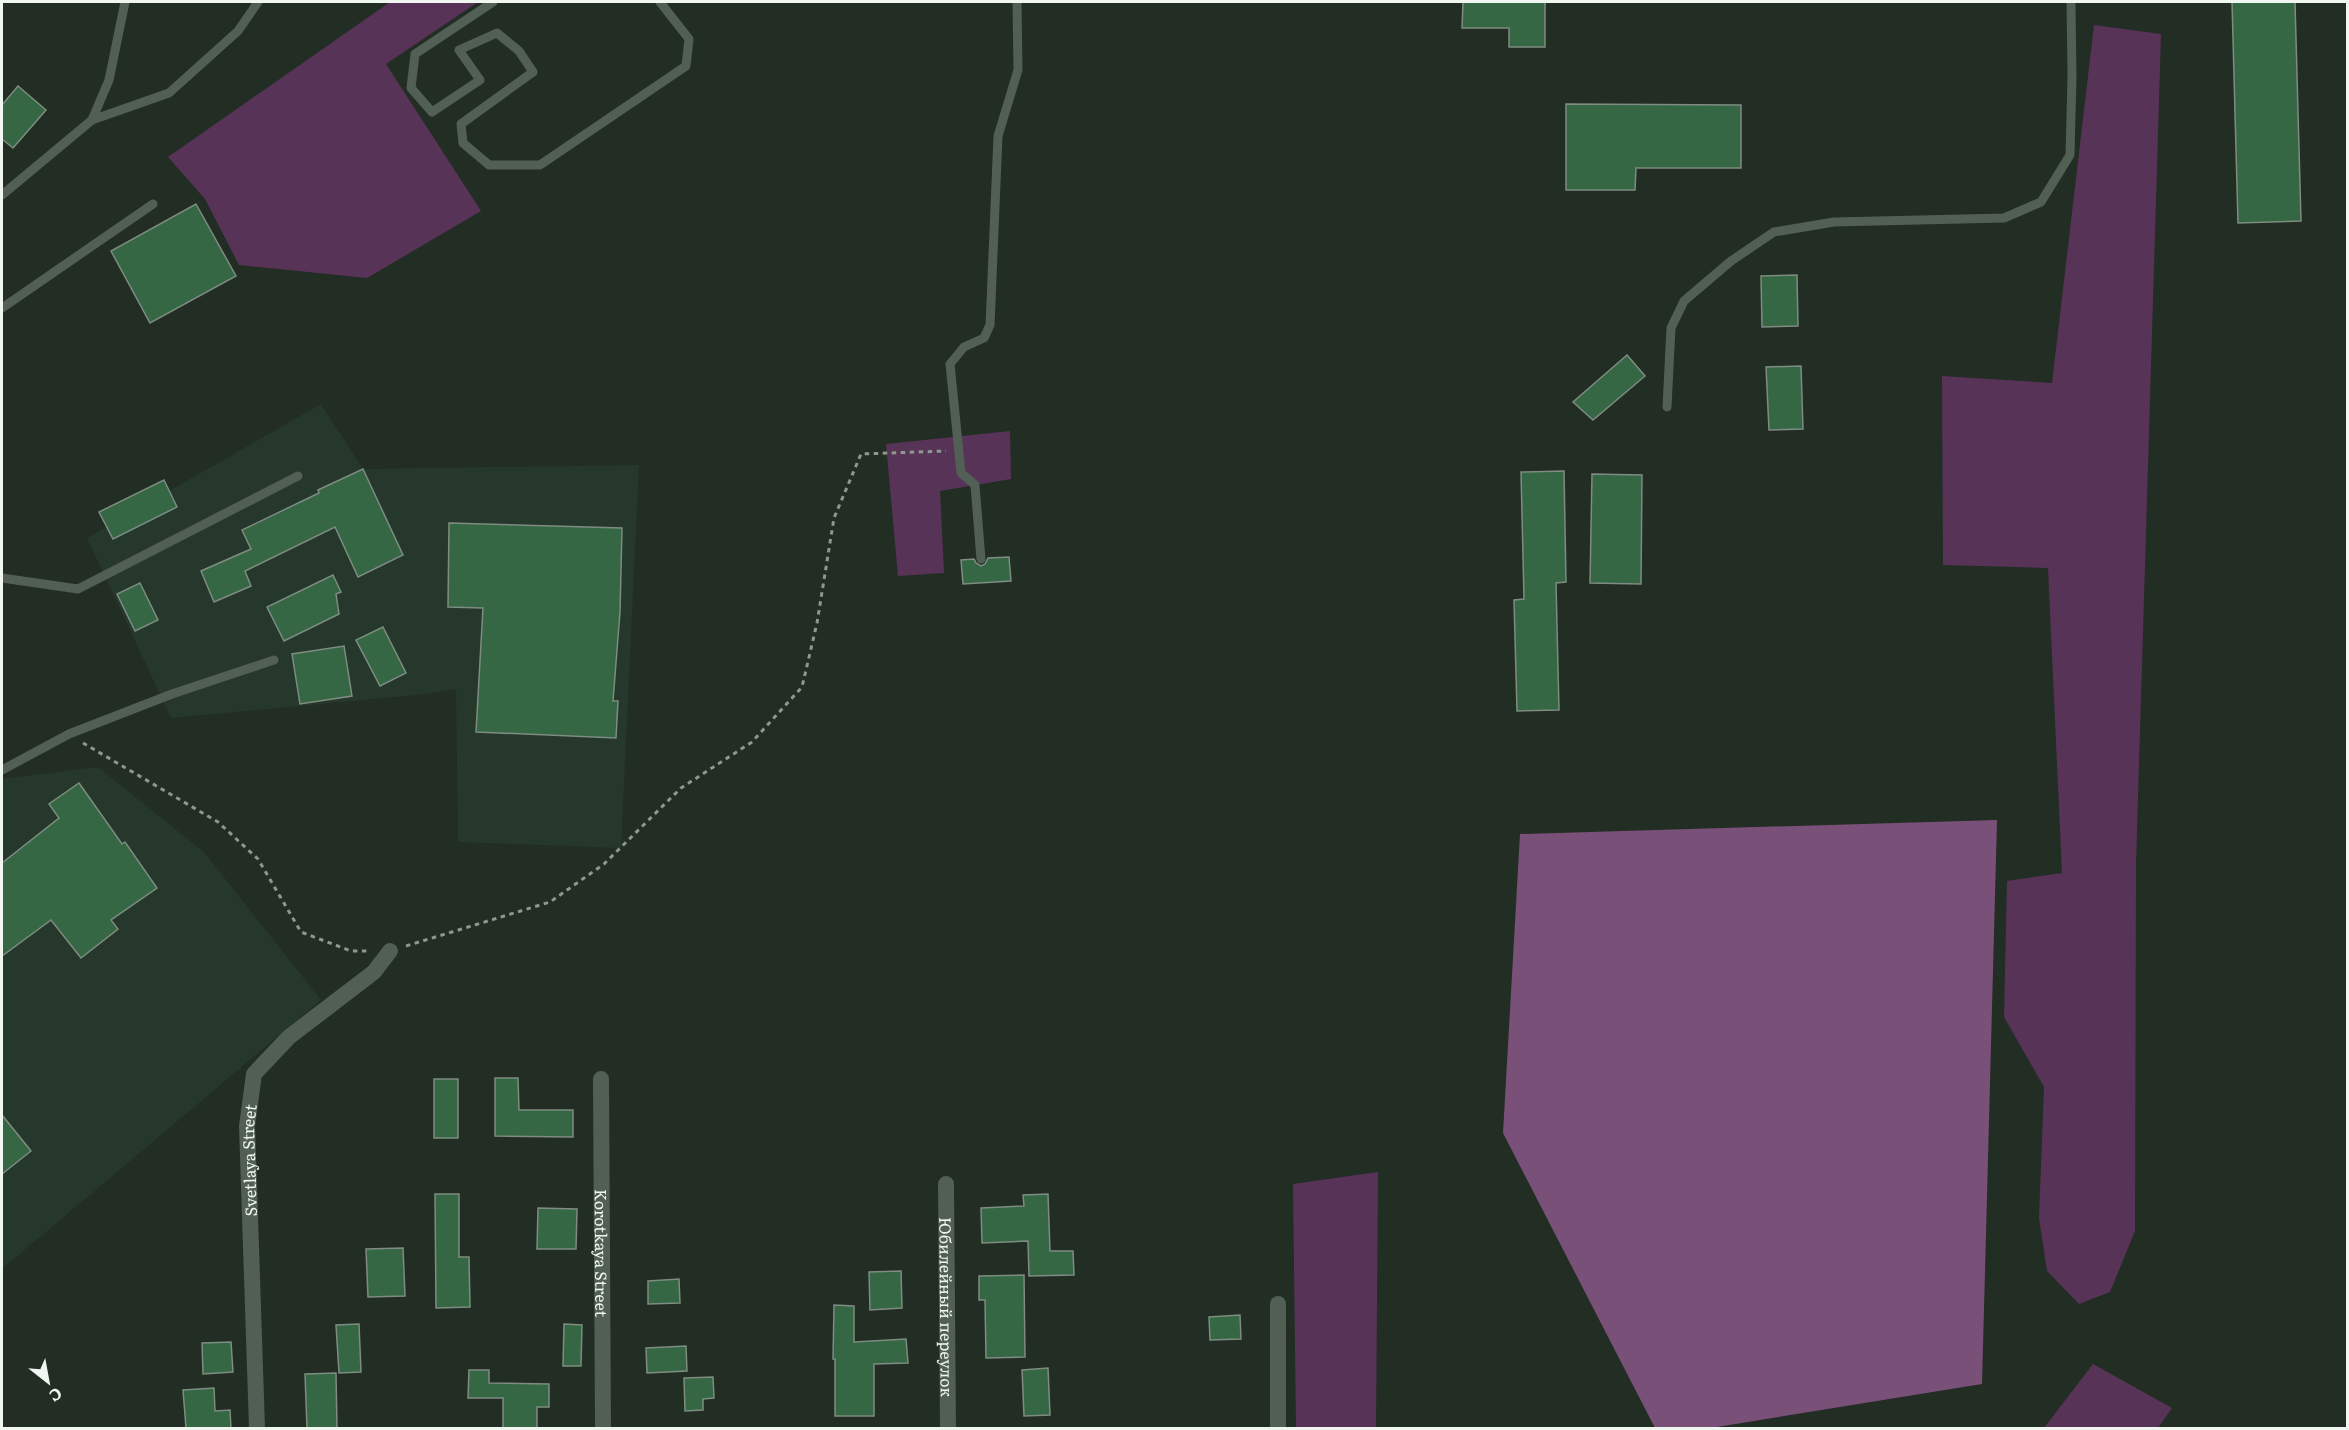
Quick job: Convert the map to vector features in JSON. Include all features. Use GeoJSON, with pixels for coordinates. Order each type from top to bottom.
{"type":"FeatureCollection","features":[{"type":"Feature","properties":{"kind":"street","name":"Svetlaya Street"},"geometry":{"type":"LineString","coordinates":[[257,1428],[247,1126],[254,1074],[289,1036],[374,972],[390,951]]}},
{"type":"Feature","properties":{"kind":"street","name":"Korotkaya Street"},"geometry":{"type":"LineString","coordinates":[[601,1079],[603,1428]]}},
{"type":"Feature","properties":{"kind":"street","name":"Юбилейный переулок"},"geometry":{"type":"LineString","coordinates":[[946,1184],[948,1428]]}},
{"type":"Feature","properties":{"kind":"street"},"geometry":{"type":"LineString","coordinates":[[1278,1304],[1278,1428]]}},
{"type":"Feature","properties":{"kind":"lane"},"geometry":{"type":"LineString","coordinates":[[92,120],[109,80],[125,2]]}},
{"type":"Feature","properties":{"kind":"lane"},"geometry":{"type":"LineString","coordinates":[[2,195],[92,120],[169,93],[238,31],[258,2]]}},
{"type":"Feature","properties":{"kind":"lane"},"geometry":{"type":"LineString","coordinates":[[493,2],[415,54],[411,88],[432,112],[480,80],[459,50],[497,33],[519,51],[532,72],[461,124],[463,143],[489,165],[540,165],[686,66],[689,39],[660,2]]}},
{"type":"Feature","properties":{"kind":"lane"},"geometry":{"type":"LineString","coordinates":[[981,559],[975,485],[961,473],[950,364],[964,348],[984,338],[990,326],[998,136],[1017,70],[1017,2]]}},
{"type":"Feature","properties":{"kind":"lane"},"geometry":{"type":"LineString","coordinates":[[1667,407],[1671,328],[1684,301],[1731,261],[1774,232],[1834,222],[2004,218],[2042,202],[2070,155],[2071,2]]}},
{"type":"Feature","properties":{"kind":"lane"},"geometry":{"type":"LineString","coordinates":[[2,308],[153,204]]}},
{"type":"Feature","properties":{"kind":"lane"},"geometry":{"type":"LineString","coordinates":[[2,578],[78,589],[298,476]]}},
{"type":"Feature","properties":{"kind":"lane"},"geometry":{"type":"LineString","coordinates":[[2,770],[69,734],[172,694],[274,660]]}},
{"type":"Feature","properties":{"kind":"path"},"geometry":{"type":"LineString","coordinates":[[69,734],[218,822],[258,860],[301,932],[351,951],[390,951],[550,902],[604,864],[681,788],[752,742],[802,687],[817,623],[834,518],[861,454],[958,450]]}},
{"type":"Feature","properties":{"kind":"shaded area"},"geometry":{"type":"Polygon","coordinates":[[[390,2],[478,2],[386,64],[481,211],[367,278],[239,265],[205,199],[168,157],[390,2]]]}},
{"type":"Feature","properties":{"kind":"shaded area"},"geometry":{"type":"Polygon","coordinates":[[[2094,25],[2161,34],[2136,864],[2135,1231],[2110,1292],[2079,1304],[2047,1271],[2039,1218],[2044,1087],[2004,1017],[2007,881],[2062,873],[2048,568],[1943,565],[1942,376],[2052,383],[2094,25]]]}},
{"type":"Feature","properties":{"kind":"shaded area"},"geometry":{"type":"Polygon","coordinates":[[[321,404],[363,469],[639,465],[621,848],[458,842],[456,689],[417,695],[171,718],[87,538],[321,404]]]}},
{"type":"Feature","properties":{"kind":"shaded area"},"geometry":{"type":"Polygon","coordinates":[[[1010,431],[1011,479],[940,491],[944,573],[898,576],[886,444],[1010,431]]]}},
{"type":"Feature","properties":{"kind":"shaded area"},"geometry":{"type":"Polygon","coordinates":[[[98,767],[204,852],[321,1000],[2,1269],[2,779],[98,767]]]}},
{"type":"Feature","properties":{"kind":"shaded area"},"geometry":{"type":"Polygon","coordinates":[[[1997,820],[1982,1384],[1711,1428],[1655,1428],[1503,1133],[1520,834],[1997,820]]]}},
{"type":"Feature","properties":{"kind":"shaded area"},"geometry":{"type":"Polygon","coordinates":[[[1378,1172],[1376,1428],[1296,1428],[1293,1184],[1378,1172]]]}},
{"type":"Feature","properties":{"kind":"shaded area"},"geometry":{"type":"Polygon","coordinates":[[[2093,1364],[2172,1408],[2158,1428],[2044,1428],[2093,1364]]]}},
{"type":"Feature","properties":{"kind":"building"},"geometry":{"type":"Polygon","coordinates":[[[1463,2],[1545,2],[1545,47],[1509,47],[1509,28],[1462,28],[1463,2]]]}},
{"type":"Feature","properties":{"kind":"building"},"geometry":{"type":"Polygon","coordinates":[[[2232,2],[2295,2],[2301,221],[2238,223],[2232,2]]]}},
{"type":"Feature","properties":{"kind":"building"},"geometry":{"type":"Polygon","coordinates":[[[18,86],[46,110],[13,148],[2,139],[2,105],[18,86]]]}},
{"type":"Feature","properties":{"kind":"building"},"geometry":{"type":"Polygon","coordinates":[[[1566,104],[1741,105],[1741,168],[1636,168],[1635,190],[1566,190],[1566,104]]]}},
{"type":"Feature","properties":{"kind":"building"},"geometry":{"type":"Polygon","coordinates":[[[196,204],[236,276],[150,323],[111,251],[196,204]]]}},
{"type":"Feature","properties":{"kind":"building"},"geometry":{"type":"Polygon","coordinates":[[[1797,275],[1798,326],[1762,327],[1761,276],[1797,275]]]}},
{"type":"Feature","properties":{"kind":"building"},"geometry":{"type":"Polygon","coordinates":[[[1627,355],[1645,376],[1593,420],[1573,402],[1627,355]]]}},
{"type":"Feature","properties":{"kind":"building"},"geometry":{"type":"Polygon","coordinates":[[[1801,366],[1803,429],[1769,430],[1766,367],[1801,366]]]}},
{"type":"Feature","properties":{"kind":"building"},"geometry":{"type":"Polygon","coordinates":[[[363,469],[403,555],[358,577],[335,527],[245,571],[251,586],[214,602],[201,571],[251,549],[242,530],[363,469]]]}},
{"type":"Feature","properties":{"kind":"building"},"geometry":{"type":"Polygon","coordinates":[[[1564,471],[1566,582],[1556,583],[1559,710],[1517,711],[1514,600],[1524,599],[1521,472],[1564,471]]]}},
{"type":"Feature","properties":{"kind":"building"},"geometry":{"type":"Polygon","coordinates":[[[1592,474],[1642,475],[1641,584],[1590,583],[1592,474]]]}},
{"type":"Feature","properties":{"kind":"building"},"geometry":{"type":"Polygon","coordinates":[[[164,480],[177,507],[113,539],[99,512],[164,480]]]}},
{"type":"Feature","properties":{"kind":"building"},"geometry":{"type":"Polygon","coordinates":[[[449,523],[622,528],[620,612],[613,701],[618,701],[616,738],[476,732],[483,608],[448,607],[449,523]]]}},
{"type":"Feature","properties":{"kind":"building"},"geometry":{"type":"Polygon","coordinates":[[[1009,557],[1011,581],[963,584],[961,560],[974,559],[981,566],[988,558],[1009,557]]]}},
{"type":"Feature","properties":{"kind":"building"},"geometry":{"type":"Polygon","coordinates":[[[333,575],[341,592],[336,594],[339,614],[284,641],[267,607],[333,575]]]}},
{"type":"Feature","properties":{"kind":"building"},"geometry":{"type":"Polygon","coordinates":[[[140,583],[158,620],[135,631],[117,594],[140,583]]]}},
{"type":"Feature","properties":{"kind":"building"},"geometry":{"type":"Polygon","coordinates":[[[383,627],[406,673],[380,686],[356,640],[383,627]]]}},
{"type":"Feature","properties":{"kind":"building"},"geometry":{"type":"Polygon","coordinates":[[[344,646],[352,696],[300,704],[292,654],[344,646]]]}},
{"type":"Feature","properties":{"kind":"building"},"geometry":{"type":"Polygon","coordinates":[[[79,783],[122,844],[125,842],[157,888],[111,920],[118,929],[81,958],[51,920],[2,956],[2,863],[59,818],[49,804],[79,783]]]}},
{"type":"Feature","properties":{"kind":"building"},"geometry":{"type":"Polygon","coordinates":[[[495,1078],[518,1078],[519,1110],[573,1110],[573,1137],[495,1136],[495,1078]]]}},
{"type":"Feature","properties":{"kind":"building"},"geometry":{"type":"Polygon","coordinates":[[[434,1079],[458,1079],[458,1138],[434,1138],[434,1079]]]}},
{"type":"Feature","properties":{"kind":"building"},"geometry":{"type":"Polygon","coordinates":[[[2,1115],[31,1151],[2,1174],[2,1115]]]}},
{"type":"Feature","properties":{"kind":"building"},"geometry":{"type":"Polygon","coordinates":[[[435,1194],[459,1194],[459,1257],[469,1257],[470,1307],[436,1308],[435,1194]]]}},
{"type":"Feature","properties":{"kind":"building"},"geometry":{"type":"Polygon","coordinates":[[[1048,1194],[1050,1251],[1073,1251],[1074,1275],[1029,1276],[1028,1241],[982,1243],[981,1208],[1024,1206],[1023,1195],[1048,1194]]]}},
{"type":"Feature","properties":{"kind":"building"},"geometry":{"type":"Polygon","coordinates":[[[538,1208],[577,1209],[576,1249],[537,1249],[538,1208]]]}},
{"type":"Feature","properties":{"kind":"building"},"geometry":{"type":"Polygon","coordinates":[[[403,1248],[405,1296],[368,1297],[366,1249],[403,1248]]]}},
{"type":"Feature","properties":{"kind":"building"},"geometry":{"type":"Polygon","coordinates":[[[901,1271],[902,1308],[870,1310],[869,1272],[901,1271]]]}},
{"type":"Feature","properties":{"kind":"building"},"geometry":{"type":"Polygon","coordinates":[[[1024,1275],[1025,1357],[986,1358],[985,1300],[979,1300],[979,1276],[1024,1275]]]}},
{"type":"Feature","properties":{"kind":"building"},"geometry":{"type":"Polygon","coordinates":[[[679,1279],[680,1303],[648,1304],[648,1281],[679,1279]]]}},
{"type":"Feature","properties":{"kind":"building"},"geometry":{"type":"Polygon","coordinates":[[[834,1305],[854,1306],[854,1342],[906,1339],[908,1363],[874,1364],[874,1416],[835,1416],[834,1305]]]}},
{"type":"Feature","properties":{"kind":"building"},"geometry":{"type":"Polygon","coordinates":[[[1240,1315],[1241,1339],[1210,1340],[1209,1317],[1240,1315]]]}},
{"type":"Feature","properties":{"kind":"building"},"geometry":{"type":"Polygon","coordinates":[[[359,1324],[361,1372],[339,1373],[336,1325],[359,1324]]]}},
{"type":"Feature","properties":{"kind":"building"},"geometry":{"type":"Polygon","coordinates":[[[564,1324],[582,1325],[581,1366],[563,1366],[564,1324]]]}},
{"type":"Feature","properties":{"kind":"building"},"geometry":{"type":"Polygon","coordinates":[[[231,1342],[233,1372],[203,1374],[202,1343],[231,1342]]]}},
{"type":"Feature","properties":{"kind":"building"},"geometry":{"type":"Polygon","coordinates":[[[686,1346],[687,1371],[647,1373],[646,1348],[686,1346]]]}},
{"type":"Feature","properties":{"kind":"building"},"geometry":{"type":"Polygon","coordinates":[[[1048,1368],[1050,1415],[1024,1416],[1022,1370],[1048,1368]]]}},
{"type":"Feature","properties":{"kind":"building"},"geometry":{"type":"Polygon","coordinates":[[[469,1370],[489,1370],[489,1383],[549,1384],[549,1407],[537,1407],[537,1428],[503,1428],[503,1398],[468,1398],[469,1370]]]}},
{"type":"Feature","properties":{"kind":"building"},"geometry":{"type":"Polygon","coordinates":[[[336,1373],[337,1428],[307,1428],[305,1374],[336,1373]]]}},
{"type":"Feature","properties":{"kind":"building"},"geometry":{"type":"Polygon","coordinates":[[[713,1377],[714,1398],[703,1399],[703,1410],[685,1411],[684,1378],[713,1377]]]}},
{"type":"Feature","properties":{"kind":"building"},"geometry":{"type":"Polygon","coordinates":[[[214,1388],[215,1411],[230,1410],[231,1428],[186,1428],[183,1390],[214,1388]]]}}]}
